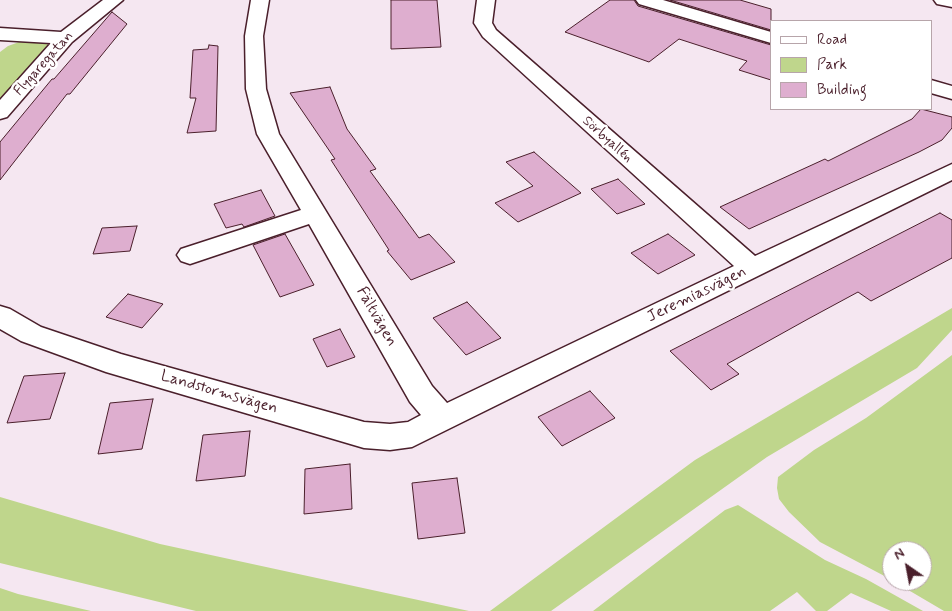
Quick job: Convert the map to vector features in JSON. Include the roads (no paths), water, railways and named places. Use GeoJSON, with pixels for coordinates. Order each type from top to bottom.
{"type":"FeatureCollection","features":[{"type":"Feature","properties":{"kind":"street","name":"Flygaregatan"},"geometry":{"type":"LineString","coordinates":[[0,113],[65,38],[114,0]]}},
{"type":"Feature","properties":{"kind":"street","name":"Fältvägen"},"geometry":{"type":"LineString","coordinates":[[260,0],[254,36],[256,89],[268,134],[421,394],[441,418]]}},
{"type":"Feature","properties":{"kind":"street","name":"Sörbyallén"},"geometry":{"type":"LineString","coordinates":[[486,0],[483,23],[489,33],[753,269]]}},
{"type":"Feature","properties":{"kind":"street"},"geometry":{"type":"LineString","coordinates":[[646,0],[770,38]]}},
{"type":"Feature","properties":{"kind":"street"},"geometry":{"type":"LineString","coordinates":[[943,0],[952,2]]}},
{"type":"Feature","properties":{"kind":"street"},"geometry":{"type":"LineString","coordinates":[[2,37],[65,38]]}},
{"type":"Feature","properties":{"kind":"street"},"geometry":{"type":"LineString","coordinates":[[932,86],[952,93]]}},
{"type":"Feature","properties":{"kind":"street","name":"Jeremiasvägen"},"geometry":{"type":"LineString","coordinates":[[441,418],[753,269],[952,171]]}},
{"type":"Feature","properties":{"kind":"street"},"geometry":{"type":"LineString","coordinates":[[190,254],[315,214]]}},
{"type":"Feature","properties":{"kind":"street","name":"Landstormsvägen"},"geometry":{"type":"LineString","coordinates":[[0,316],[31,334],[116,364],[364,435],[390,437],[412,434],[441,418]]}}]}
